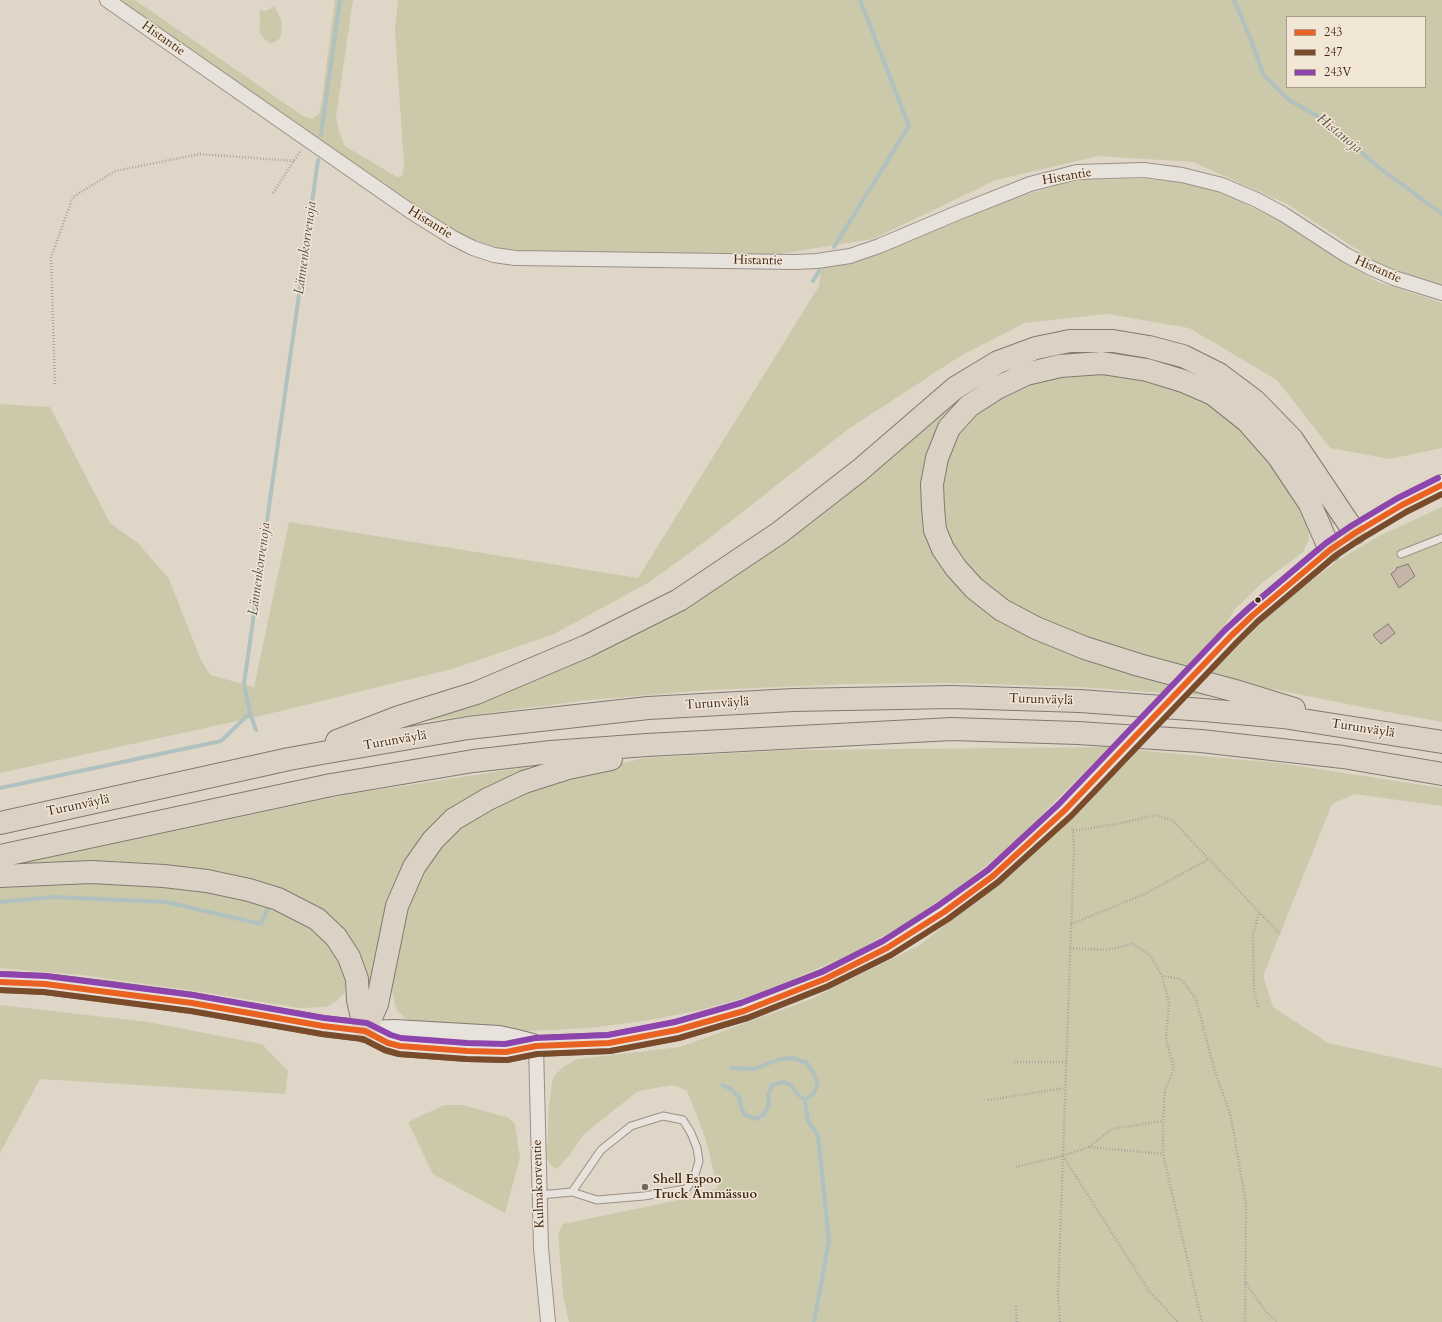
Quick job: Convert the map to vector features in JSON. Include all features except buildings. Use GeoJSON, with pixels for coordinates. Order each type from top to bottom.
{"type":"FeatureCollection","features":[{"type":"Feature","properties":{"kind":"highway"},"geometry":{"type":"LineString","coordinates":[[289,759],[399,717],[476,693],[587,646],[679,600],[778,533],[860,470],[955,388],[998,362],[1036,348],[1070,341],[1113,341],[1149,347],[1183,356],[1219,374],[1255,401],[1292,439],[1355,533]]}},
{"type":"Feature","properties":{"kind":"highway"},"geometry":{"type":"LineString","coordinates":[[1330,550],[1310,504],[1278,456],[1246,420],[1213,394],[1183,381],[1148,370],[1102,363],[1060,366],[1026,374],[997,388],[968,406],[949,428],[937,458],[932,484],[935,530],[943,549],[956,568],[974,588],[1002,610],[1036,628],[1086,648],[1139,665],[1232,690],[1360,728]]}},
{"type":"Feature","properties":{"kind":"highway","name":"Turunväylä"},"geometry":{"type":"LineString","coordinates":[[0,823],[289,759],[468,728],[648,708],[793,700],[952,697],[1080,701],[1283,717],[1442,742]]}},
{"type":"Feature","properties":{"kind":"highway"},"geometry":{"type":"LineString","coordinates":[[0,856],[330,784],[473,761],[551,752],[647,745],[952,729],[1070,732],[1201,741],[1343,757],[1442,774]]}},
{"type":"Feature","properties":{"kind":"highway"},"geometry":{"type":"LineString","coordinates":[[365,1032],[377,1004],[397,906],[414,867],[433,840],[454,819],[488,799],[524,782],[568,768],[617,757],[647,745]]}},
{"type":"Feature","properties":{"kind":"highway"},"geometry":{"type":"LineString","coordinates":[[0,876],[91,872],[164,876],[214,882],[249,890],[278,899],[318,919],[336,937],[349,957],[357,979],[358,1000],[365,1032]]}},
{"type":"Feature","properties":{"kind":"main road"},"geometry":{"type":"LineString","coordinates":[[0,982],[45,984],[192,1003],[365,1032],[388,1043],[400,1046],[429,1049],[506,1052],[536,1046],[609,1043],[677,1030],[744,1011],[825,979],[887,948],[944,912],[993,876],[1065,810],[1231,636],[1253,615],[1330,550],[1402,505],[1442,485]]}},
{"type":"Feature","properties":{"kind":"street","name":"Histantie"},"geometry":{"type":"LineString","coordinates":[[108,0],[410,211],[453,238],[473,248],[494,254],[515,258],[795,262],[850,256],[880,246],[957,212],[1030,184],[1077,172],[1144,170],[1182,175],[1222,185],[1257,200],[1283,214],[1346,255],[1371,268],[1394,278],[1442,293]]}},
{"type":"Feature","properties":{"kind":"street","name":"Kulmakorventie"},"geometry":{"type":"LineString","coordinates":[[536,1046],[541,1248],[548,1322]]}},
{"type":"Feature","properties":{"kind":"lane"},"geometry":{"type":"LineString","coordinates":[[1400,554],[1442,538]]}},
{"type":"Feature","properties":{"kind":"lane"},"geometry":{"type":"LineString","coordinates":[[540,1195],[572,1192],[597,1200],[644,1196],[686,1189],[694,1178],[699,1161],[697,1148],[691,1133],[683,1120],[663,1116],[631,1126],[601,1150],[572,1192]]}},
{"type":"Feature","properties":{"kind":"path"},"geometry":{"type":"LineString","coordinates":[[274,193],[307,139]]}},
{"type":"Feature","properties":{"kind":"path"},"geometry":{"type":"LineString","coordinates":[[55,384],[51,257],[73,197],[115,171],[200,154],[294,161]]}},
{"type":"Feature","properties":{"kind":"path"},"geometry":{"type":"LineString","coordinates":[[1060,1322],[1058,1296],[1073,831],[1065,810]]}},
{"type":"Feature","properties":{"kind":"path"},"geometry":{"type":"LineString","coordinates":[[1073,831],[1117,824],[1156,815],[1172,820],[1280,934]]}},
{"type":"Feature","properties":{"kind":"path"},"geometry":{"type":"LineString","coordinates":[[1071,924],[1145,894],[1209,858]]}},
{"type":"Feature","properties":{"kind":"path"},"geometry":{"type":"LineString","coordinates":[[1258,1007],[1254,990],[1253,935],[1259,912]]}},
{"type":"Feature","properties":{"kind":"path"},"geometry":{"type":"LineString","coordinates":[[1070,948],[1107,950],[1132,944],[1151,956],[1162,976],[1169,1003],[1166,1039],[1174,1069],[1165,1090],[1163,1154],[1202,1322]]}},
{"type":"Feature","properties":{"kind":"path"},"geometry":{"type":"LineString","coordinates":[[1162,976],[1181,979],[1196,999],[1213,1065],[1231,1117],[1246,1204],[1245,1322]]}},
{"type":"Feature","properties":{"kind":"path"},"geometry":{"type":"LineString","coordinates":[[1014,1062],[1066,1062]]}},
{"type":"Feature","properties":{"kind":"path"},"geometry":{"type":"LineString","coordinates":[[988,1100],[1065,1088]]}},
{"type":"Feature","properties":{"kind":"path"},"geometry":{"type":"LineString","coordinates":[[1016,1167],[1062,1156],[1089,1146],[1112,1128],[1163,1121]]}},
{"type":"Feature","properties":{"kind":"path"},"geometry":{"type":"LineString","coordinates":[[1089,1146],[1163,1154]]}},
{"type":"Feature","properties":{"kind":"path"},"geometry":{"type":"LineString","coordinates":[[1062,1156],[1149,1291],[1178,1322]]}},
{"type":"Feature","properties":{"kind":"path"},"geometry":{"type":"LineString","coordinates":[[1245,1282],[1266,1312],[1278,1322]]}},
{"type":"Feature","properties":{"kind":"path"},"geometry":{"type":"LineString","coordinates":[[1016,1306],[1017,1322]]}},
{"type":"Feature","properties":{"kind":"shaded area"},"geometry":{"type":"Polygon","coordinates":[[[115,0],[135,0],[303,116],[312,119],[319,114],[322,100],[335,0],[353,0],[336,117],[339,132],[345,146],[397,177],[402,176],[404,165],[395,31],[398,0],[1442,0],[1442,284],[1384,267],[1287,204],[1193,162],[1098,156],[996,180],[873,239],[773,255],[506,251],[456,233],[408,202],[115,0]]]}},
{"type":"Feature","properties":{"kind":"shaded area"},"geometry":{"type":"Polygon","coordinates":[[[274,5],[281,20],[282,30],[280,38],[276,42],[270,43],[261,35],[259,28],[259,10],[265,11],[274,5]]]}},
{"type":"Feature","properties":{"kind":"shaded area"},"geometry":{"type":"Polygon","coordinates":[[[1143,179],[1188,183],[1223,193],[1274,218],[1376,281],[1442,303],[1442,448],[1390,459],[1330,448],[1277,380],[1189,328],[1107,314],[1025,323],[962,355],[847,430],[703,543],[648,583],[552,635],[452,669],[260,716],[0,773],[0,404],[50,407],[110,523],[139,544],[169,579],[201,660],[210,675],[254,687],[289,522],[638,578],[819,286],[821,268],[855,262],[1021,196],[1076,180],[1143,179]]]}},
{"type":"Feature","properties":{"kind":"shaded area"},"geometry":{"type":"Polygon","coordinates":[[[1076,348],[1160,355],[1250,405],[1336,523],[1331,524],[1327,522],[1288,459],[1149,362],[981,387],[924,491],[971,594],[1220,697],[1078,687],[959,683],[848,684],[709,690],[589,700],[411,723],[658,617],[948,400],[1011,363],[1076,348]]]}},
{"type":"Feature","properties":{"kind":"shaded area"},"geometry":{"type":"Polygon","coordinates":[[[1059,371],[1152,377],[1224,411],[1282,473],[1310,526],[1308,541],[1303,552],[1262,583],[1235,609],[1223,628],[1183,670],[1091,644],[1018,613],[975,580],[953,554],[938,510],[945,453],[977,406],[1059,371]]]}},
{"type":"Feature","properties":{"kind":"shaded area"},"geometry":{"type":"Polygon","coordinates":[[[1442,507],[1442,722],[1207,676],[1260,621],[1337,561],[1379,536],[1442,507]]]}},
{"type":"Feature","properties":{"kind":"shaded area"},"geometry":{"type":"Polygon","coordinates":[[[1109,747],[1013,844],[961,886],[906,923],[857,951],[754,995],[701,1010],[644,1021],[588,1028],[530,1031],[423,1026],[407,1020],[396,1009],[392,990],[393,976],[409,890],[434,848],[461,824],[492,804],[562,778],[644,758],[791,750],[1109,747]]]}},
{"type":"Feature","properties":{"kind":"shaded area"},"geometry":{"type":"Polygon","coordinates":[[[1136,750],[1279,763],[1442,788],[1442,806],[1354,794],[1332,804],[1263,976],[1273,1007],[1328,1043],[1442,1068],[1442,1322],[569,1322],[563,1295],[558,1234],[563,1224],[693,1197],[718,1188],[705,1137],[687,1091],[673,1085],[638,1091],[583,1135],[568,1157],[557,1169],[551,1166],[547,1158],[549,1104],[553,1077],[564,1066],[578,1059],[680,1047],[809,1000],[920,945],[1017,867],[1136,750]]]}},
{"type":"Feature","properties":{"kind":"shaded area"},"geometry":{"type":"Polygon","coordinates":[[[528,767],[528,769],[416,849],[393,887],[383,931],[370,1005],[363,971],[281,892],[20,866],[19,864],[344,795],[528,767]]]}},
{"type":"Feature","properties":{"kind":"shaded area"},"geometry":{"type":"Polygon","coordinates":[[[88,880],[218,891],[264,902],[317,930],[333,948],[343,967],[347,982],[345,992],[337,1001],[326,1007],[300,1008],[209,993],[82,975],[0,968],[0,885],[88,880]]]}},
{"type":"Feature","properties":{"kind":"shaded area"},"geometry":{"type":"Polygon","coordinates":[[[0,1005],[148,1022],[262,1044],[288,1071],[285,1094],[40,1079],[0,1153],[0,1005]]]}},
{"type":"Feature","properties":{"kind":"shaded area"},"geometry":{"type":"Polygon","coordinates":[[[444,1105],[463,1105],[509,1118],[515,1124],[520,1158],[505,1213],[433,1174],[408,1122],[444,1105]]]}},
{"type":"Feature","properties":{"kind":"waterway","name":"Lännenkorvenoja"},"geometry":{"type":"LineString","coordinates":[[321,135],[340,0]]}},
{"type":"Feature","properties":{"kind":"waterway"},"geometry":{"type":"LineString","coordinates":[[834,247],[909,126],[860,0]]}},
{"type":"Feature","properties":{"kind":"waterway","name":"Histanoja"},"geometry":{"type":"LineString","coordinates":[[1234,0],[1251,40],[1263,74],[1289,100],[1323,119],[1377,166],[1442,214]]}},
{"type":"Feature","properties":{"kind":"waterway","name":"Lännenkorvenoja"},"geometry":{"type":"LineString","coordinates":[[0,788],[221,741],[250,713],[244,684],[318,160]]}},
{"type":"Feature","properties":{"kind":"waterway"},"geometry":{"type":"LineString","coordinates":[[813,281],[819,271]]}},
{"type":"Feature","properties":{"kind":"waterway"},"geometry":{"type":"LineString","coordinates":[[250,713],[256,730]]}},
{"type":"Feature","properties":{"kind":"waterway"},"geometry":{"type":"LineString","coordinates":[[0,902],[54,897],[166,902],[261,924],[269,906]]}},
{"type":"Feature","properties":{"kind":"waterway"},"geometry":{"type":"LineString","coordinates":[[731,1068],[754,1069],[780,1059],[793,1058],[807,1063],[818,1084],[813,1094],[805,1100],[808,1121],[818,1135],[829,1241],[814,1322]]}},
{"type":"Feature","properties":{"kind":"waterway"},"geometry":{"type":"LineString","coordinates":[[722,1085],[731,1089],[739,1097],[741,1107],[745,1115],[756,1119],[764,1114],[769,1105],[768,1096],[772,1085],[784,1082],[791,1085],[797,1094],[805,1100]]}},
{"type":"Feature","properties":{"kind":"transit line","name":"243V"},"geometry":{"type":"LineString","coordinates":[[0,974],[46,976],[193,995],[324,1018],[367,1023],[391,1035],[401,1038],[467,1043],[505,1044],[535,1038],[608,1035],[675,1022],[741,1003],[822,972],[883,941],[939,905],[988,870],[1059,804],[1225,630],[1248,609],[1326,543],[1398,498],[1438,478]]}},
{"type":"Feature","properties":{"kind":"transit line","name":"243"},"geometry":{"type":"LineString","coordinates":[[0,982],[45,984],[192,1003],[323,1026],[365,1031],[388,1043],[400,1046],[467,1051],[506,1052],[536,1046],[609,1043],[677,1030],[744,1011],[825,979],[887,948],[944,912],[993,876],[1065,810],[1231,636],[1253,615],[1330,550],[1402,505],[1442,485]]}},
{"type":"Feature","properties":{"kind":"transit line","name":"247"},"geometry":{"type":"LineString","coordinates":[[0,990],[44,992],[191,1011],[322,1034],[363,1039],[385,1050],[399,1054],[467,1059],[507,1060],[537,1054],[610,1051],[679,1038],[747,1018],[828,986],[891,955],[948,919],[998,882],[1071,816],[1258,621],[1335,556],[1406,512],[1442,494]]}},
{"type":"Feature","properties":{"kind":"place","name":"Shell Espoo Truck Ämmässuo"},"geometry":{"type":"Point","coordinates":[645,1187]}}]}
